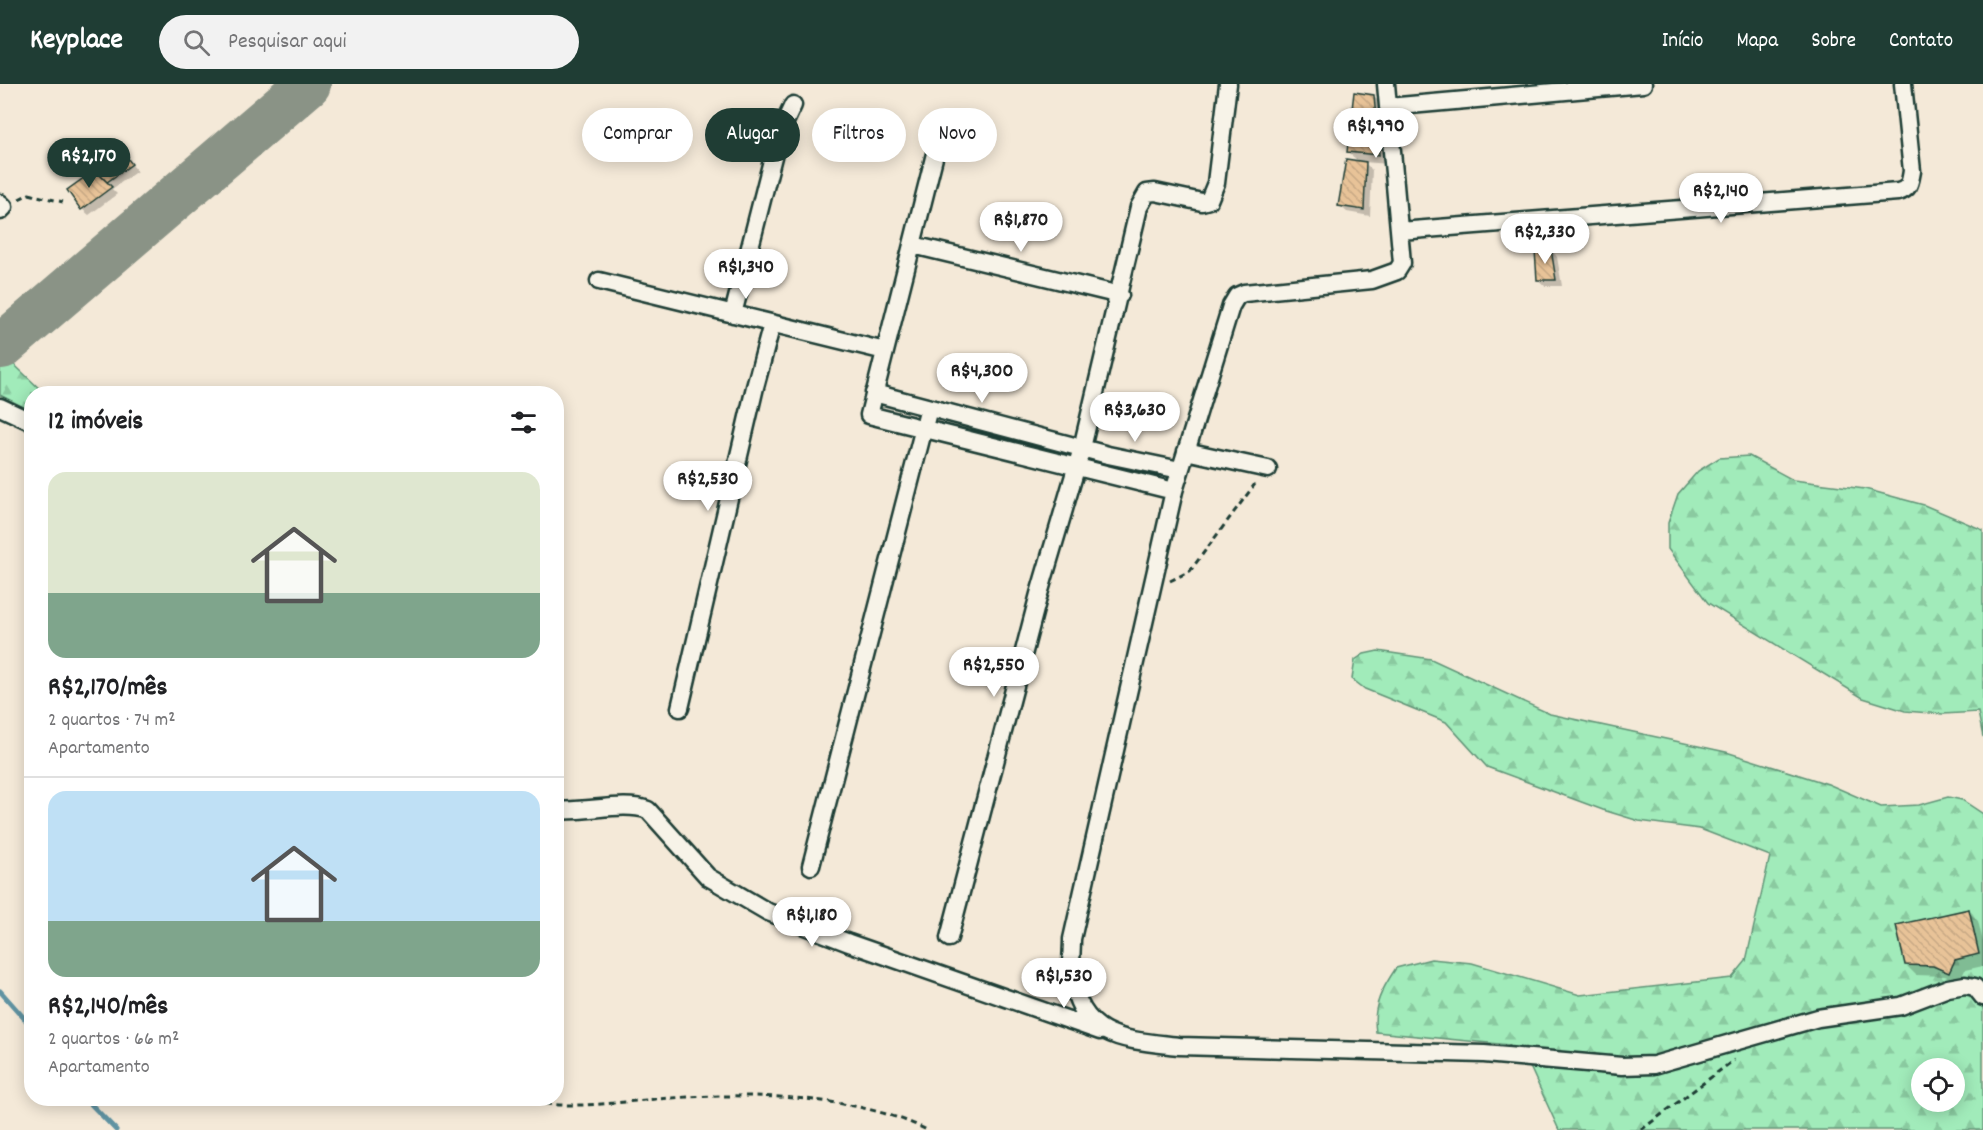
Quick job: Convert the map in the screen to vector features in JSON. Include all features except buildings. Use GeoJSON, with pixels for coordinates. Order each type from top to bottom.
{"type":"FeatureCollection","features":[{"type":"Feature","properties":{"kind":"street"},"geometry":{"type":"LineString","coordinates":[[949,938],[1039,594],[1082,448],[1139,207],[1147,193],[1155,192],[1202,202],[1209,200],[1213,192],[1228,84]]}},
{"type":"Feature","properties":{"kind":"street"},"geometry":{"type":"LineString","coordinates":[[1102,1032],[1085,1011],[1072,977],[1072,939],[1174,490],[1231,306],[1237,296],[1386,276],[1397,271],[1402,263],[1386,84]]}},
{"type":"Feature","properties":{"kind":"street"},"geometry":{"type":"LineString","coordinates":[[1388,107],[1643,84]]}},
{"type":"Feature","properties":{"kind":"street"},"geometry":{"type":"LineString","coordinates":[[1400,231],[1905,190],[1910,183],[1912,171],[1904,84]]}},
{"type":"Feature","properties":{"kind":"street"},"geometry":{"type":"LineString","coordinates":[[733,314],[778,137],[793,105]]}},
{"type":"Feature","properties":{"kind":"street"},"geometry":{"type":"LineString","coordinates":[[933,162],[869,415],[1174,490]]}},
{"type":"Feature","properties":{"kind":"street"},"geometry":{"type":"LineString","coordinates":[[913,245],[1120,295]]}},
{"type":"Feature","properties":{"kind":"street"},"geometry":{"type":"LineString","coordinates":[[599,281],[885,351]]}},
{"type":"Feature","properties":{"kind":"street"},"geometry":{"type":"LineString","coordinates":[[680,708],[755,387],[772,324]]}},
{"type":"Feature","properties":{"kind":"street"},"geometry":{"type":"LineString","coordinates":[[874,393],[1082,448],[1180,470]]}},
{"type":"Feature","properties":{"kind":"street"},"geometry":{"type":"LineString","coordinates":[[0,407],[24,418]]}},
{"type":"Feature","properties":{"kind":"street"},"geometry":{"type":"LineString","coordinates":[[811,866],[929,408]]}},
{"type":"Feature","properties":{"kind":"street"},"geometry":{"type":"LineString","coordinates":[[1186,451],[1268,469]]}},
{"type":"Feature","properties":{"kind":"street"},"geometry":{"type":"LineString","coordinates":[[564,811],[577,812],[636,806],[648,810],[708,877],[768,912],[839,940],[1102,1032],[1141,1042],[1179,1046],[1484,1054],[1622,1066],[1654,1065],[1818,1018],[1901,1006],[1948,988],[1965,985],[1974,987],[1983,997]]}},
{"type":"Feature","properties":{"kind":"path"},"geometry":{"type":"LineString","coordinates":[[1,207],[29,194],[63,202]]}},
{"type":"Feature","properties":{"kind":"path"},"geometry":{"type":"LineString","coordinates":[[1154,585],[1174,580],[1190,571],[1240,501],[1268,469]]}},
{"type":"Feature","properties":{"kind":"path"},"geometry":{"type":"LineString","coordinates":[[1641,1130],[1739,1057]]}},
{"type":"Feature","properties":{"kind":"path"},"geometry":{"type":"LineString","coordinates":[[564,1105],[666,1099],[781,1098],[880,1112],[927,1130]]}},
{"type":"Feature","properties":{"kind":"green space"},"geometry":{"type":"Polygon","coordinates":[[[0,351],[37,386],[24,386],[24,407],[0,395],[0,351]]]}},
{"type":"Feature","properties":{"kind":"green space"},"geometry":{"type":"Polygon","coordinates":[[[1749,456],[1793,480],[1865,489],[1924,505],[1983,530],[1983,737],[1978,712],[1943,714],[1905,711],[1863,698],[1708,603],[1668,549],[1668,523],[1678,494],[1698,471],[1719,458],[1749,456]]]}},
{"type":"Feature","properties":{"kind":"green space"},"geometry":{"type":"Polygon","coordinates":[[[1378,651],[1431,659],[1550,714],[1726,752],[1828,784],[1881,807],[1919,805],[1948,797],[1962,800],[1983,814],[1983,1130],[1559,1130],[1531,1069],[1509,1045],[1376,1032],[1375,1014],[1379,998],[1396,968],[1431,959],[1472,963],[1580,995],[1732,978],[1746,961],[1770,856],[1700,829],[1639,821],[1603,810],[1487,767],[1446,722],[1365,689],[1352,679],[1355,660],[1364,654],[1378,651]]]}},
{"type":"Feature","properties":{"kind":"waterway"},"geometry":{"type":"LineString","coordinates":[[0,991],[24,1018]]}},
{"type":"Feature","properties":{"kind":"waterway"},"geometry":{"type":"LineString","coordinates":[[93,1106],[116,1130]]}},
{"type":"Feature","properties":{"kind":"taxiway"},"geometry":{"type":"LineString","coordinates":[[2,346],[308,84]]}}]}
